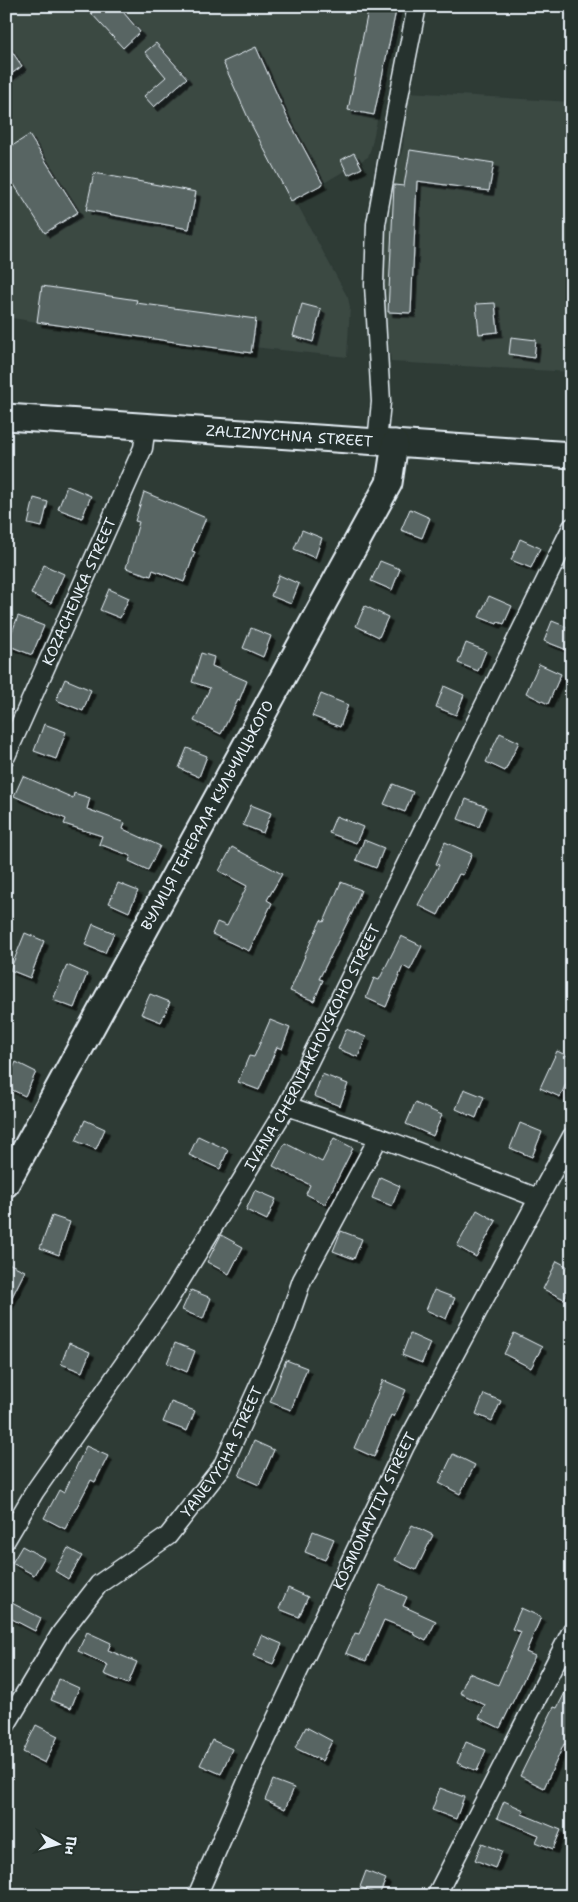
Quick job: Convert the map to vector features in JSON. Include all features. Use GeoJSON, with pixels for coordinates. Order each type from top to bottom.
{"type":"FeatureCollection","features":[{"type":"Feature","properties":{"kind":"street"},"geometry":{"type":"LineString","coordinates":[[386,442],[381,402],[374,285],[376,224],[417,6]]}},
{"type":"Feature","properties":{"kind":"street","name":"ZALIZNYCHNA STREET"},"geometry":{"type":"LineString","coordinates":[[6,417],[572,455]]}},
{"type":"Feature","properties":{"kind":"street","name":"KOZACHENKA STREET"},"geometry":{"type":"LineString","coordinates":[[6,756],[143,448],[146,426]]}},
{"type":"Feature","properties":{"kind":"street","name":"ВУЛИЦЯ ГЕНЕРАЛА КУЛЬЧИЦЬКОГО"},"geometry":{"type":"LineString","coordinates":[[6,1184],[389,483],[386,442]]}},
{"type":"Feature","properties":{"kind":"street","name":"IVANA CHERNIAKHOVSKOHO STREET"},"geometry":{"type":"LineString","coordinates":[[6,1540],[35,1491],[166,1304],[286,1106],[572,527]]}},
{"type":"Feature","properties":{"kind":"street"},"geometry":{"type":"LineString","coordinates":[[286,1106],[379,1137],[538,1198]]}},
{"type":"Feature","properties":{"kind":"street","name":"KOSMONAVTIV STREET"},"geometry":{"type":"LineString","coordinates":[[197,1896],[260,1754],[404,1446],[572,1136]]}},
{"type":"Feature","properties":{"kind":"street","name":"YANEVYCHA STREET"},"geometry":{"type":"LineString","coordinates":[[6,1725],[62,1632],[99,1584],[168,1536],[222,1467],[286,1326],[302,1280],[379,1137]]}},
{"type":"Feature","properties":{"kind":"street"},"geometry":{"type":"LineString","coordinates":[[436,1896],[572,1630]]}},
{"type":"Feature","properties":{"kind":"shaded area"},"geometry":{"type":"Polygon","coordinates":[[[6,6],[402,6],[368,157],[295,200],[348,298],[350,307],[347,357],[75,328],[6,317],[6,6]]]}},
{"type":"Feature","properties":{"kind":"shaded area"},"geometry":{"type":"Polygon","coordinates":[[[408,92],[572,102],[572,372],[391,362],[378,252],[379,226],[403,148],[408,92]]]}},
{"type":"Feature","properties":{"kind":"building"},"geometry":{"type":"Polygon","coordinates":[[[99,6],[118,6],[140,32],[123,48],[91,13],[99,6]]]}},
{"type":"Feature","properties":{"kind":"building"},"geometry":{"type":"Polygon","coordinates":[[[369,6],[397,6],[374,115],[348,110],[369,6]]]}},
{"type":"Feature","properties":{"kind":"building"},"geometry":{"type":"Polygon","coordinates":[[[6,43],[22,66],[6,78],[6,43]]]}},
{"type":"Feature","properties":{"kind":"building"},"geometry":{"type":"Polygon","coordinates":[[[156,43],[187,78],[154,107],[144,96],[166,77],[145,52],[156,43]]]}},
{"type":"Feature","properties":{"kind":"building"},"geometry":{"type":"Polygon","coordinates":[[[256,47],[287,117],[323,184],[291,201],[250,122],[223,62],[256,47]]]}},
{"type":"Feature","properties":{"kind":"building"},"geometry":{"type":"Polygon","coordinates":[[[29,135],[78,212],[45,233],[6,172],[6,150],[29,135]]]}},
{"type":"Feature","properties":{"kind":"building"},"geometry":{"type":"Polygon","coordinates":[[[410,150],[494,163],[489,191],[417,181],[411,313],[388,312],[394,185],[404,186],[410,150]]]}},
{"type":"Feature","properties":{"kind":"building"},"geometry":{"type":"Polygon","coordinates":[[[354,153],[362,168],[348,175],[341,160],[354,153]]]}},
{"type":"Feature","properties":{"kind":"building"},"geometry":{"type":"Polygon","coordinates":[[[94,173],[196,192],[189,229],[86,210],[94,173]]]}},
{"type":"Feature","properties":{"kind":"building"},"geometry":{"type":"Polygon","coordinates":[[[42,286],[137,300],[136,303],[256,319],[251,353],[37,322],[42,286]]]}},
{"type":"Feature","properties":{"kind":"building"},"geometry":{"type":"Polygon","coordinates":[[[495,303],[498,332],[479,334],[476,304],[495,303]]]}},
{"type":"Feature","properties":{"kind":"building"},"geometry":{"type":"Polygon","coordinates":[[[302,304],[321,309],[313,342],[293,336],[302,304]]]}},
{"type":"Feature","properties":{"kind":"building"},"geometry":{"type":"Polygon","coordinates":[[[511,337],[536,340],[534,358],[509,354],[511,337]]]}},
{"type":"Feature","properties":{"kind":"building"},"geometry":{"type":"Polygon","coordinates":[[[67,486],[91,496],[82,518],[58,509],[67,486]]]}},
{"type":"Feature","properties":{"kind":"building"},"geometry":{"type":"Polygon","coordinates":[[[144,492],[206,518],[192,551],[195,552],[184,582],[153,570],[151,576],[126,568],[139,522],[135,521],[144,492]]]}},
{"type":"Feature","properties":{"kind":"building"},"geometry":{"type":"Polygon","coordinates":[[[34,498],[48,502],[42,527],[28,524],[34,498]]]}},
{"type":"Feature","properties":{"kind":"building"},"geometry":{"type":"Polygon","coordinates":[[[410,509],[430,518],[422,538],[401,530],[410,509]]]}},
{"type":"Feature","properties":{"kind":"building"},"geometry":{"type":"Polygon","coordinates":[[[302,530],[322,538],[315,558],[294,549],[302,530]]]}},
{"type":"Feature","properties":{"kind":"building"},"geometry":{"type":"Polygon","coordinates":[[[520,539],[540,548],[531,568],[511,560],[520,539]]]}},
{"type":"Feature","properties":{"kind":"building"},"geometry":{"type":"Polygon","coordinates":[[[380,561],[400,569],[392,590],[371,581],[380,561]]]}},
{"type":"Feature","properties":{"kind":"building"},"geometry":{"type":"Polygon","coordinates":[[[44,565],[64,574],[51,603],[31,594],[44,565]]]}},
{"type":"Feature","properties":{"kind":"building"},"geometry":{"type":"Polygon","coordinates":[[[279,575],[299,584],[291,604],[271,596],[279,575]]]}},
{"type":"Feature","properties":{"kind":"building"},"geometry":{"type":"Polygon","coordinates":[[[109,589],[129,598],[120,618],[100,610],[109,589]]]}},
{"type":"Feature","properties":{"kind":"building"},"geometry":{"type":"Polygon","coordinates":[[[489,596],[512,606],[504,624],[498,622],[497,624],[479,617],[489,596]]]}},
{"type":"Feature","properties":{"kind":"building"},"geometry":{"type":"Polygon","coordinates":[[[365,606],[388,617],[379,637],[356,626],[365,606]]]}},
{"type":"Feature","properties":{"kind":"building"},"geometry":{"type":"Polygon","coordinates":[[[18,616],[44,626],[32,655],[7,645],[18,616]]]}},
{"type":"Feature","properties":{"kind":"building"},"geometry":{"type":"Polygon","coordinates":[[[552,621],[572,629],[572,652],[544,641],[552,621]]]}},
{"type":"Feature","properties":{"kind":"building"},"geometry":{"type":"Polygon","coordinates":[[[251,628],[271,636],[263,657],[243,648],[251,628]]]}},
{"type":"Feature","properties":{"kind":"building"},"geometry":{"type":"Polygon","coordinates":[[[466,643],[486,651],[478,671],[458,663],[466,643]]]}},
{"type":"Feature","properties":{"kind":"building"},"geometry":{"type":"Polygon","coordinates":[[[201,653],[214,657],[212,666],[247,681],[239,701],[221,734],[194,721],[210,688],[192,682],[201,653]]]}},
{"type":"Feature","properties":{"kind":"building"},"geometry":{"type":"Polygon","coordinates":[[[539,664],[561,674],[548,704],[526,693],[539,664]]]}},
{"type":"Feature","properties":{"kind":"building"},"geometry":{"type":"Polygon","coordinates":[[[65,679],[91,690],[83,711],[56,700],[65,679]]]}},
{"type":"Feature","properties":{"kind":"building"},"geometry":{"type":"Polygon","coordinates":[[[444,686],[464,695],[456,715],[436,707],[444,686]]]}},
{"type":"Feature","properties":{"kind":"building"},"geometry":{"type":"Polygon","coordinates":[[[321,694],[348,705],[340,727],[312,716],[321,694]]]}},
{"type":"Feature","properties":{"kind":"building"},"geometry":{"type":"Polygon","coordinates":[[[44,724],[66,732],[56,759],[34,751],[44,724]]]}},
{"type":"Feature","properties":{"kind":"building"},"geometry":{"type":"Polygon","coordinates":[[[500,733],[519,742],[505,771],[486,762],[500,733]]]}},
{"type":"Feature","properties":{"kind":"building"},"geometry":{"type":"Polygon","coordinates":[[[187,748],[207,756],[199,777],[179,768],[187,748]]]}},
{"type":"Feature","properties":{"kind":"building"},"geometry":{"type":"Polygon","coordinates":[[[23,776],[73,798],[74,793],[90,798],[87,809],[125,823],[123,829],[160,846],[148,870],[129,861],[131,856],[99,844],[102,836],[64,824],[66,819],[14,796],[23,776]]]}},
{"type":"Feature","properties":{"kind":"building"},"geometry":{"type":"Polygon","coordinates":[[[393,784],[413,792],[405,812],[384,804],[393,784]]]}},
{"type":"Feature","properties":{"kind":"building"},"geometry":{"type":"Polygon","coordinates":[[[466,799],[487,807],[479,827],[458,819],[466,799]]]}},
{"type":"Feature","properties":{"kind":"building"},"geometry":{"type":"Polygon","coordinates":[[[251,805],[271,813],[263,833],[243,825],[251,805]]]}},
{"type":"Feature","properties":{"kind":"building"},"geometry":{"type":"Polygon","coordinates":[[[336,816],[363,827],[356,843],[329,833],[336,816]]]}},
{"type":"Feature","properties":{"kind":"building"},"geometry":{"type":"Polygon","coordinates":[[[364,840],[384,848],[376,868],[356,860],[364,840]]]}},
{"type":"Feature","properties":{"kind":"building"},"geometry":{"type":"Polygon","coordinates":[[[445,842],[472,854],[463,875],[459,874],[438,915],[418,905],[439,865],[436,864],[445,842]]]}},
{"type":"Feature","properties":{"kind":"building"},"geometry":{"type":"Polygon","coordinates":[[[232,847],[282,874],[267,900],[272,903],[249,951],[212,934],[217,922],[227,926],[247,886],[219,871],[232,847]]]}},
{"type":"Feature","properties":{"kind":"building"},"geometry":{"type":"Polygon","coordinates":[[[341,882],[361,890],[353,911],[319,979],[323,980],[314,1001],[290,991],[304,956],[321,920],[324,922],[341,882]]]}},
{"type":"Feature","properties":{"kind":"building"},"geometry":{"type":"Polygon","coordinates":[[[118,883],[138,891],[129,912],[109,903],[118,883]]]}},
{"type":"Feature","properties":{"kind":"building"},"geometry":{"type":"Polygon","coordinates":[[[93,924],[114,933],[105,953],[85,945],[93,924]]]}},
{"type":"Feature","properties":{"kind":"building"},"geometry":{"type":"Polygon","coordinates":[[[25,933],[44,941],[30,978],[10,970],[25,933]]]}},
{"type":"Feature","properties":{"kind":"building"},"geometry":{"type":"Polygon","coordinates":[[[401,936],[422,946],[410,970],[403,966],[386,1007],[366,998],[374,978],[379,980],[401,936]]]}},
{"type":"Feature","properties":{"kind":"building"},"geometry":{"type":"Polygon","coordinates":[[[67,965],[87,974],[74,1008],[53,1000],[67,965]]]}},
{"type":"Feature","properties":{"kind":"building"},"geometry":{"type":"Polygon","coordinates":[[[150,994],[170,1002],[161,1022],[141,1014],[150,994]]]}},
{"type":"Feature","properties":{"kind":"building"},"geometry":{"type":"Polygon","coordinates":[[[270,1020],[290,1028],[282,1049],[277,1047],[259,1090],[238,1082],[249,1056],[254,1057],[270,1020]]]}},
{"type":"Feature","properties":{"kind":"building"},"geometry":{"type":"Polygon","coordinates":[[[346,1029],[366,1037],[358,1057],[338,1049],[346,1029]]]}},
{"type":"Feature","properties":{"kind":"building"},"geometry":{"type":"Polygon","coordinates":[[[557,1051],[572,1058],[572,1071],[560,1097],[540,1088],[557,1051]]]}},
{"type":"Feature","properties":{"kind":"building"},"geometry":{"type":"Polygon","coordinates":[[[16,1062],[36,1072],[25,1096],[6,1087],[16,1062]]]}},
{"type":"Feature","properties":{"kind":"building"},"geometry":{"type":"Polygon","coordinates":[[[322,1074],[348,1084],[340,1106],[314,1096],[322,1074]]]}},
{"type":"Feature","properties":{"kind":"building"},"geometry":{"type":"Polygon","coordinates":[[[464,1089],[484,1097],[476,1118],[456,1109],[464,1089]]]}},
{"type":"Feature","properties":{"kind":"building"},"geometry":{"type":"Polygon","coordinates":[[[415,1103],[442,1115],[433,1136],[406,1124],[415,1103]]]}},
{"type":"Feature","properties":{"kind":"building"},"geometry":{"type":"Polygon","coordinates":[[[85,1120],[105,1129],[96,1149],[76,1141],[85,1120]]]}},
{"type":"Feature","properties":{"kind":"building"},"geometry":{"type":"Polygon","coordinates":[[[520,1123],[542,1132],[532,1157],[510,1148],[520,1123]]]}},
{"type":"Feature","properties":{"kind":"building"},"geometry":{"type":"Polygon","coordinates":[[[198,1136],[228,1150],[220,1169],[189,1155],[198,1136]]]}},
{"type":"Feature","properties":{"kind":"building"},"geometry":{"type":"Polygon","coordinates":[[[334,1138],[353,1148],[325,1204],[306,1194],[310,1185],[273,1166],[285,1143],[322,1162],[334,1138]]]}},
{"type":"Feature","properties":{"kind":"building"},"geometry":{"type":"Polygon","coordinates":[[[380,1177],[400,1186],[392,1206],[372,1198],[380,1177]]]}},
{"type":"Feature","properties":{"kind":"building"},"geometry":{"type":"Polygon","coordinates":[[[255,1190],[276,1199],[267,1220],[246,1210],[255,1190]]]}},
{"type":"Feature","properties":{"kind":"building"},"geometry":{"type":"Polygon","coordinates":[[[477,1210],[496,1221],[476,1257],[457,1246],[477,1210]]]}},
{"type":"Feature","properties":{"kind":"building"},"geometry":{"type":"Polygon","coordinates":[[[52,1216],[70,1222],[59,1255],[40,1248],[52,1216]]]}},
{"type":"Feature","properties":{"kind":"building"},"geometry":{"type":"Polygon","coordinates":[[[341,1231],[362,1239],[354,1259],[333,1251],[341,1231]]]}},
{"type":"Feature","properties":{"kind":"building"},"geometry":{"type":"Polygon","coordinates":[[[221,1235],[243,1247],[229,1274],[207,1262],[221,1235]]]}},
{"type":"Feature","properties":{"kind":"building"},"geometry":{"type":"Polygon","coordinates":[[[557,1261],[572,1269],[572,1283],[564,1299],[543,1289],[557,1261]]]}},
{"type":"Feature","properties":{"kind":"building"},"geometry":{"type":"Polygon","coordinates":[[[6,1262],[25,1271],[6,1309],[6,1262]]]}},
{"type":"Feature","properties":{"kind":"building"},"geometry":{"type":"Polygon","coordinates":[[[191,1290],[211,1298],[203,1319],[182,1310],[191,1290]]]}},
{"type":"Feature","properties":{"kind":"building"},"geometry":{"type":"Polygon","coordinates":[[[434,1290],[455,1298],[446,1319],[426,1310],[434,1290]]]}},
{"type":"Feature","properties":{"kind":"building"},"geometry":{"type":"Polygon","coordinates":[[[514,1333],[542,1347],[531,1368],[504,1354],[514,1333]]]}},
{"type":"Feature","properties":{"kind":"building"},"geometry":{"type":"Polygon","coordinates":[[[410,1334],[430,1343],[422,1363],[402,1355],[410,1334]]]}},
{"type":"Feature","properties":{"kind":"building"},"geometry":{"type":"Polygon","coordinates":[[[69,1343],[90,1352],[82,1372],[61,1364],[69,1343]]]}},
{"type":"Feature","properties":{"kind":"building"},"geometry":{"type":"Polygon","coordinates":[[[175,1343],[195,1351],[187,1372],[167,1363],[175,1343]]]}},
{"type":"Feature","properties":{"kind":"building"},"geometry":{"type":"Polygon","coordinates":[[[286,1360],[307,1368],[291,1410],[270,1402],[286,1360]]]}},
{"type":"Feature","properties":{"kind":"building"},"geometry":{"type":"Polygon","coordinates":[[[383,1380],[406,1390],[394,1417],[391,1415],[374,1457],[354,1448],[383,1380]]]}},
{"type":"Feature","properties":{"kind":"building"},"geometry":{"type":"Polygon","coordinates":[[[484,1394],[501,1401],[492,1421],[476,1414],[484,1394]]]}},
{"type":"Feature","properties":{"kind":"building"},"geometry":{"type":"Polygon","coordinates":[[[171,1402],[195,1411],[187,1431],[163,1422],[171,1402]]]}},
{"type":"Feature","properties":{"kind":"building"},"geometry":{"type":"Polygon","coordinates":[[[254,1441],[274,1450],[259,1485],[239,1476],[254,1441]]]}},
{"type":"Feature","properties":{"kind":"building"},"geometry":{"type":"Polygon","coordinates":[[[86,1446],[108,1456],[95,1482],[91,1480],[65,1529],[44,1518],[59,1490],[64,1493],[86,1446]]]}},
{"type":"Feature","properties":{"kind":"building"},"geometry":{"type":"Polygon","coordinates":[[[453,1454],[475,1465],[460,1494],[439,1483],[453,1454]]]}},
{"type":"Feature","properties":{"kind":"building"},"geometry":{"type":"Polygon","coordinates":[[[412,1525],[433,1535],[416,1570],[395,1560],[412,1525]]]}},
{"type":"Feature","properties":{"kind":"building"},"geometry":{"type":"Polygon","coordinates":[[[313,1531],[334,1539],[325,1560],[305,1552],[313,1531]]]}},
{"type":"Feature","properties":{"kind":"building"},"geometry":{"type":"Polygon","coordinates":[[[22,1546],[44,1558],[34,1575],[12,1563],[22,1546]]]}},
{"type":"Feature","properties":{"kind":"building"},"geometry":{"type":"Polygon","coordinates":[[[68,1548],[82,1556],[68,1579],[55,1571],[68,1548]]]}},
{"type":"Feature","properties":{"kind":"building"},"geometry":{"type":"Polygon","coordinates":[[[380,1585],[407,1597],[403,1606],[436,1621],[426,1641],[413,1634],[414,1632],[384,1620],[366,1661],[346,1653],[355,1633],[359,1634],[380,1585]]]}},
{"type":"Feature","properties":{"kind":"building"},"geometry":{"type":"Polygon","coordinates":[[[288,1588],[308,1597],[299,1617],[279,1609],[288,1588]]]}},
{"type":"Feature","properties":{"kind":"building"},"geometry":{"type":"Polygon","coordinates":[[[6,1600],[41,1618],[35,1631],[6,1616],[6,1600]]]}},
{"type":"Feature","properties":{"kind":"building"},"geometry":{"type":"Polygon","coordinates":[[[521,1608],[541,1617],[526,1652],[535,1656],[500,1728],[479,1718],[485,1705],[460,1693],[469,1673],[498,1685],[521,1632],[512,1629],[521,1608]]]}},
{"type":"Feature","properties":{"kind":"building"},"geometry":{"type":"Polygon","coordinates":[[[87,1632],[111,1643],[108,1650],[137,1662],[128,1684],[104,1674],[108,1665],[78,1651],[87,1632]]]}},
{"type":"Feature","properties":{"kind":"building"},"geometry":{"type":"Polygon","coordinates":[[[261,1635],[282,1644],[273,1664],[253,1656],[261,1635]]]}},
{"type":"Feature","properties":{"kind":"building"},"geometry":{"type":"Polygon","coordinates":[[[59,1679],[79,1688],[71,1708],[51,1700],[59,1679]]]}},
{"type":"Feature","properties":{"kind":"building"},"geometry":{"type":"Polygon","coordinates":[[[572,1679],[572,1737],[568,1745],[564,1744],[544,1788],[520,1776],[554,1707],[557,1708],[572,1679]]]}},
{"type":"Feature","properties":{"kind":"building"},"geometry":{"type":"Polygon","coordinates":[[[36,1725],[58,1736],[45,1763],[23,1752],[36,1725]]]}},
{"type":"Feature","properties":{"kind":"building"},"geometry":{"type":"Polygon","coordinates":[[[306,1727],[332,1741],[322,1761],[295,1748],[306,1727]]]}},
{"type":"Feature","properties":{"kind":"building"},"geometry":{"type":"Polygon","coordinates":[[[212,1740],[232,1749],[221,1774],[200,1765],[212,1740]]]}},
{"type":"Feature","properties":{"kind":"building"},"geometry":{"type":"Polygon","coordinates":[[[466,1742],[486,1750],[477,1771],[457,1763],[466,1742]]]}},
{"type":"Feature","properties":{"kind":"building"},"geometry":{"type":"Polygon","coordinates":[[[273,1780],[294,1788],[285,1809],[265,1800],[273,1780]]]}},
{"type":"Feature","properties":{"kind":"building"},"geometry":{"type":"Polygon","coordinates":[[[440,1788],[464,1797],[456,1819],[432,1810],[440,1788]]]}},
{"type":"Feature","properties":{"kind":"building"},"geometry":{"type":"Polygon","coordinates":[[[504,1801],[524,1810],[522,1814],[561,1830],[553,1849],[536,1842],[539,1835],[497,1818],[504,1801]]]}},
{"type":"Feature","properties":{"kind":"building"},"geometry":{"type":"Polygon","coordinates":[[[482,1843],[502,1851],[495,1868],[475,1860],[482,1843]]]}},
{"type":"Feature","properties":{"kind":"building"},"geometry":{"type":"Polygon","coordinates":[[[366,1871],[386,1879],[379,1895],[360,1887],[366,1871]]]}}]}
